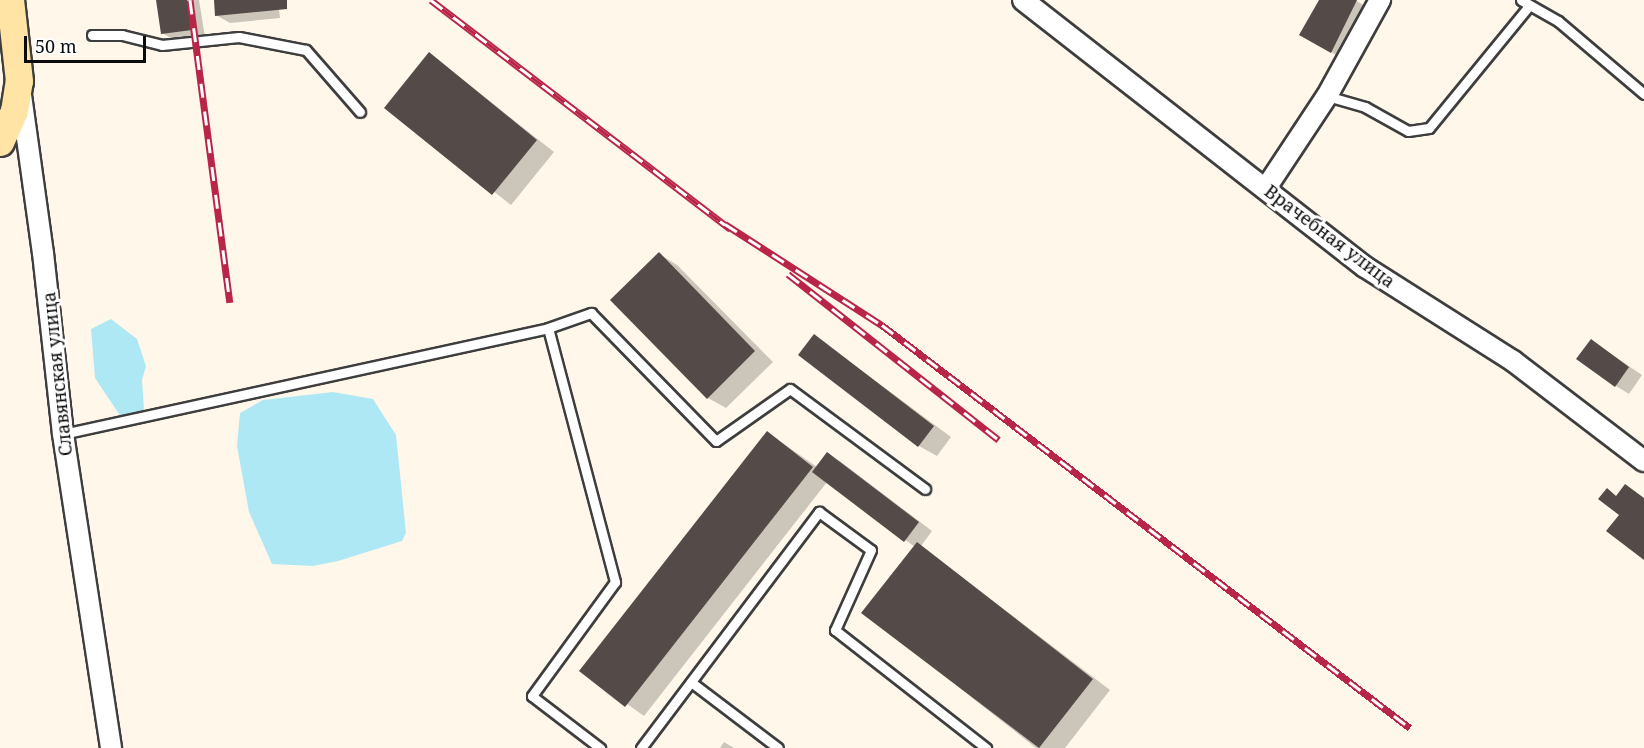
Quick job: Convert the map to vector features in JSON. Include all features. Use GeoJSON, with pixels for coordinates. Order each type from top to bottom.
{"type":"FeatureCollection","features":[{"type":"Feature","properties":{"kind":"main road","name":"Славянская улица"},"geometry":{"type":"LineString","coordinates":[[10,0],[19,81]]}},
{"type":"Feature","properties":{"kind":"main road"},"geometry":{"type":"LineString","coordinates":[[0,142],[14,111],[19,81]]}},
{"type":"Feature","properties":{"kind":"street","name":"Врачебная улица"},"geometry":{"type":"LineString","coordinates":[[1023,0],[1365,267],[1513,362],[1644,461]]}},
{"type":"Feature","properties":{"kind":"street"},"geometry":{"type":"LineString","coordinates":[[1266,188],[1328,96],[1380,0]]}},
{"type":"Feature","properties":{"kind":"street","name":"Славянская улица"},"geometry":{"type":"LineString","coordinates":[[19,81],[43,253],[63,434],[111,748]]}},
{"type":"Feature","properties":{"kind":"lane"},"geometry":{"type":"LineString","coordinates":[[1328,96],[1365,107],[1408,131],[1429,128],[1525,3],[1558,21],[1644,94]]}},
{"type":"Feature","properties":{"kind":"lane"},"geometry":{"type":"LineString","coordinates":[[92,35],[122,35],[162,45],[239,37],[306,50],[360,112]]}},
{"type":"Feature","properties":{"kind":"lane"},"geometry":{"type":"LineString","coordinates":[[63,434],[548,328],[591,314],[716,441],[790,389],[925,489]]}},
{"type":"Feature","properties":{"kind":"lane"},"geometry":{"type":"LineString","coordinates":[[548,328],[615,582],[532,696],[600,748]]}},
{"type":"Feature","properties":{"kind":"lane"},"geometry":{"type":"LineString","coordinates":[[641,748],[819,512],[871,550],[835,630],[986,748]]}},
{"type":"Feature","properties":{"kind":"lane"},"geometry":{"type":"LineString","coordinates":[[691,682],[778,748]]}},
{"type":"Feature","properties":{"kind":"water"},"geometry":{"type":"Polygon","coordinates":[[[111,319],[137,339],[146,366],[142,380],[144,410],[123,420],[95,378],[91,329],[111,319]]]}},
{"type":"Feature","properties":{"kind":"water"},"geometry":{"type":"Polygon","coordinates":[[[333,392],[373,399],[396,435],[406,533],[402,541],[338,561],[313,566],[272,564],[249,512],[237,446],[240,413],[263,400],[333,392]]]}},
{"type":"Feature","properties":{"kind":"building"},"geometry":{"type":"Polygon","coordinates":[[[156,0],[187,0],[192,30],[161,34],[156,0]]]}},
{"type":"Feature","properties":{"kind":"building"},"geometry":{"type":"Polygon","coordinates":[[[214,0],[287,0],[287,9],[215,16],[214,0]]]}},
{"type":"Feature","properties":{"kind":"building"},"geometry":{"type":"Polygon","coordinates":[[[1319,0],[1357,0],[1331,53],[1299,35],[1319,0]]]}},
{"type":"Feature","properties":{"kind":"building"},"geometry":{"type":"Polygon","coordinates":[[[429,52],[537,140],[492,195],[384,108],[429,52]]]}},
{"type":"Feature","properties":{"kind":"building"},"geometry":{"type":"Polygon","coordinates":[[[659,252],[755,351],[707,399],[610,300],[659,252]]]}},
{"type":"Feature","properties":{"kind":"building"},"geometry":{"type":"Polygon","coordinates":[[[814,334],[934,426],[918,447],[798,355],[814,334]]]}},
{"type":"Feature","properties":{"kind":"building"},"geometry":{"type":"Polygon","coordinates":[[[1591,339],[1629,367],[1615,387],[1576,359],[1591,339]]]}},
{"type":"Feature","properties":{"kind":"building"},"geometry":{"type":"Polygon","coordinates":[[[767,431],[813,467],[625,707],[579,671],[767,431]]]}},
{"type":"Feature","properties":{"kind":"building"},"geometry":{"type":"Polygon","coordinates":[[[827,452],[919,522],[904,542],[812,472],[827,452]]]}},
{"type":"Feature","properties":{"kind":"building"},"geometry":{"type":"Polygon","coordinates":[[[1625,484],[1644,498],[1644,560],[1606,531],[1619,515],[1598,499],[1607,488],[1616,496],[1625,484]]]}},
{"type":"Feature","properties":{"kind":"building"},"geometry":{"type":"Polygon","coordinates":[[[917,542],[1093,679],[1039,748],[861,613],[917,542]]]}},
{"type":"Feature","properties":{"kind":"railway"},"geometry":{"type":"LineString","coordinates":[[190,0],[230,302]]}},
{"type":"Feature","properties":{"kind":"railway"},"geometry":{"type":"LineString","coordinates":[[431,0],[731,229]]}},
{"type":"Feature","properties":{"kind":"railway"},"geometry":{"type":"LineString","coordinates":[[725,224],[882,325],[1410,728]]}},
{"type":"Feature","properties":{"kind":"railway"},"geometry":{"type":"LineString","coordinates":[[788,274],[999,440]]}}]}
